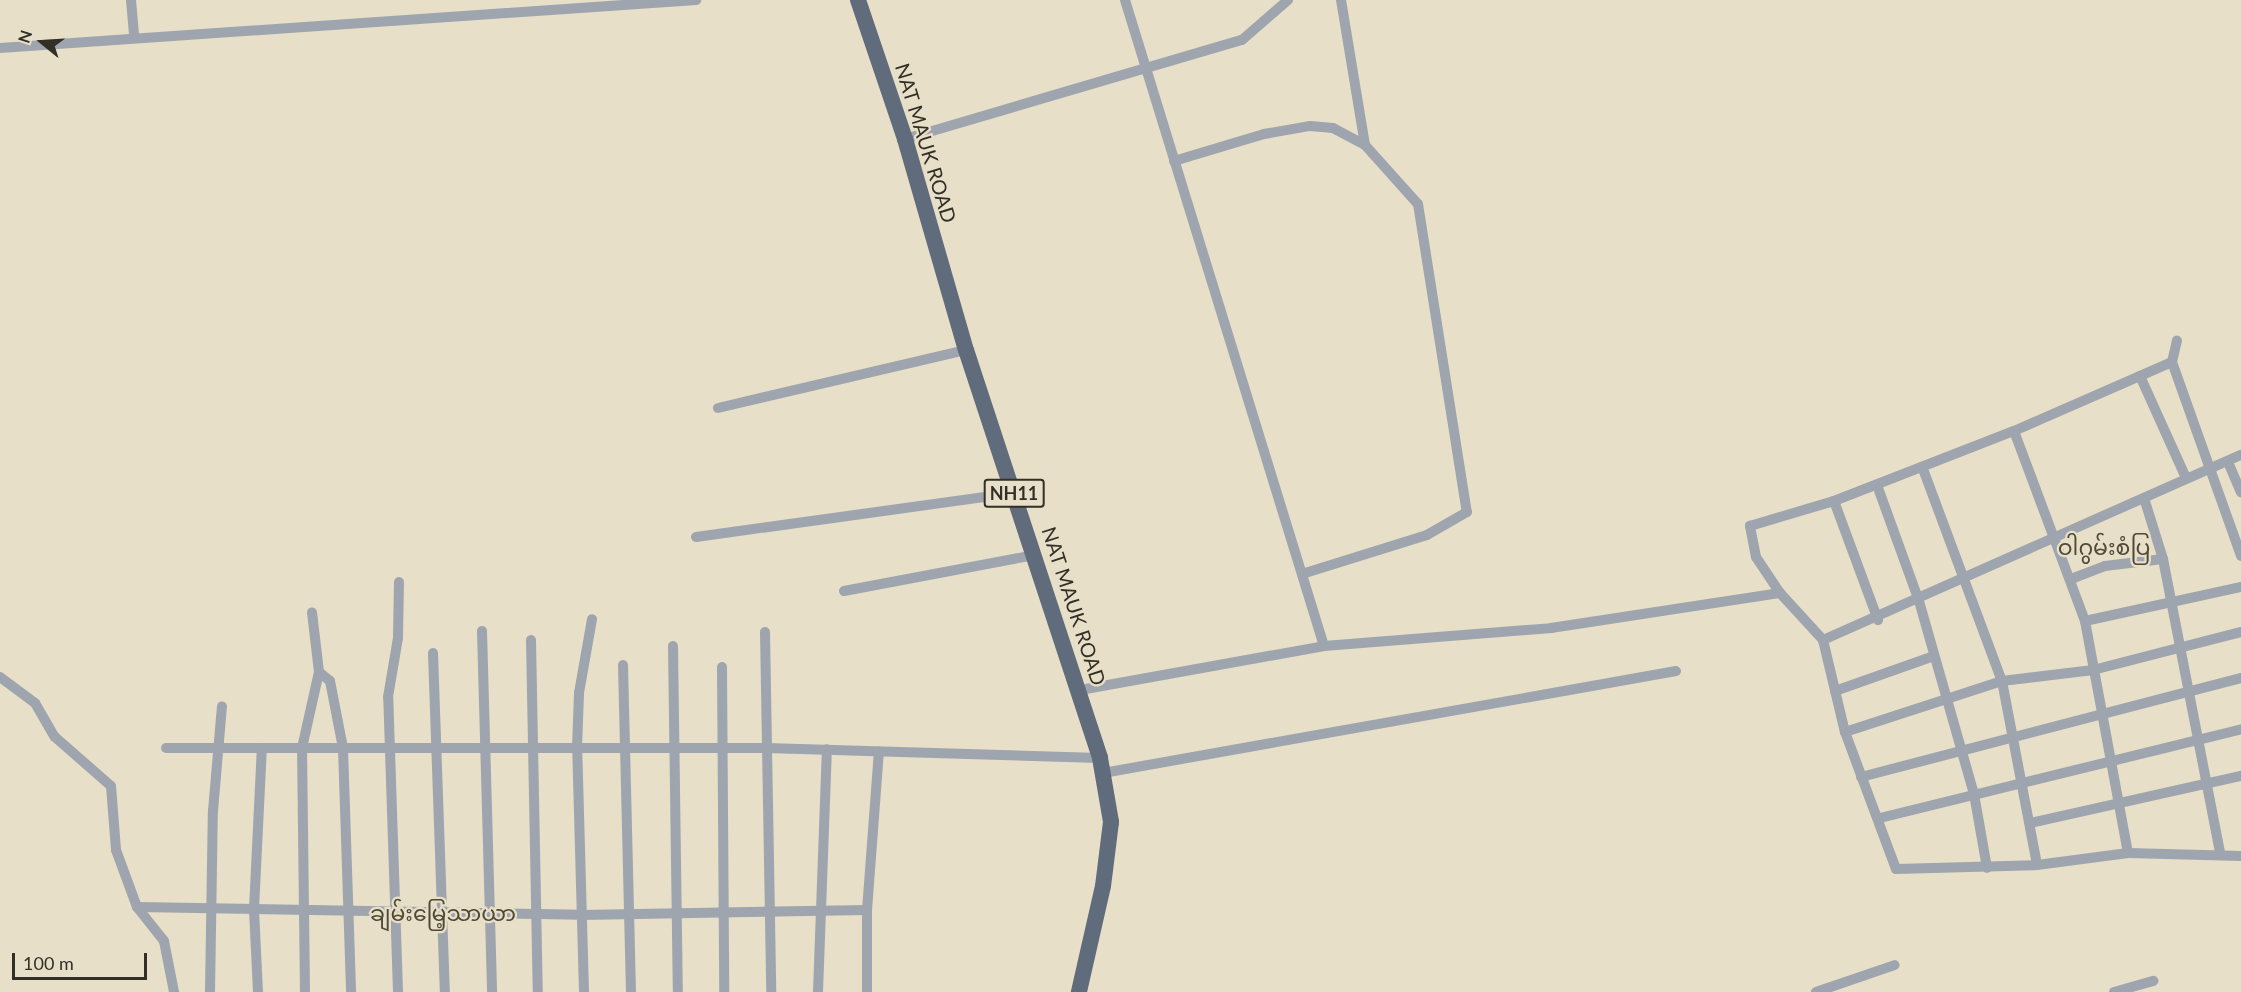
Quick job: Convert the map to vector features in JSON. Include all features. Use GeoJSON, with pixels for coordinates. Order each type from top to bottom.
{"type":"FeatureCollection","features":[{"type":"Feature","properties":{"kind":"highway","name":"NAT MAUK ROAD"},"geometry":{"type":"LineString","coordinates":[[858,0],[905,139],[966,350],[1080,690],[1102,766],[1110,822],[1103,886],[1080,992]]}},
{"type":"Feature","properties":{"kind":"street"},"geometry":{"type":"LineString","coordinates":[[130,0],[134,38]]}},
{"type":"Feature","properties":{"kind":"street"},"geometry":{"type":"LineString","coordinates":[[0,48],[696,0]]}},
{"type":"Feature","properties":{"kind":"street"},"geometry":{"type":"LineString","coordinates":[[1125,0],[1324,646]]}},
{"type":"Feature","properties":{"kind":"street"},"geometry":{"type":"LineString","coordinates":[[905,139],[1242,40],[1288,0]]}},
{"type":"Feature","properties":{"kind":"street"},"geometry":{"type":"LineString","coordinates":[[1341,0],[1365,145]]}},
{"type":"Feature","properties":{"kind":"street"},"geometry":{"type":"LineString","coordinates":[[1174,161],[1310,126],[1333,128],[1365,145],[1418,204],[1467,512],[1427,535],[1302,574]]}},
{"type":"Feature","properties":{"kind":"street"},"geometry":{"type":"LineString","coordinates":[[2177,341],[2172,362],[2241,556]]}},
{"type":"Feature","properties":{"kind":"street"},"geometry":{"type":"LineString","coordinates":[[718,408],[966,350]]}},
{"type":"Feature","properties":{"kind":"street"},"geometry":{"type":"LineString","coordinates":[[2172,362],[1923,469],[1834,501],[1750,526],[1756,557],[1780,593],[1823,640],[1845,732],[1861,777],[1880,818],[1896,869],[2037,865],[2128,853],[2220,852],[2241,856]]}},
{"type":"Feature","properties":{"kind":"street"},"geometry":{"type":"LineString","coordinates":[[2140,376],[2186,478]]}},
{"type":"Feature","properties":{"kind":"street"},"geometry":{"type":"LineString","coordinates":[[2014,431],[2057,539],[2085,621],[2100,714],[2128,853]]}},
{"type":"Feature","properties":{"kind":"street"},"geometry":{"type":"LineString","coordinates":[[1823,640],[1878,620],[2186,478],[2210,470],[2241,455]]}},
{"type":"Feature","properties":{"kind":"street"},"geometry":{"type":"LineString","coordinates":[[2228,462],[2241,492]]}},
{"type":"Feature","properties":{"kind":"street"},"geometry":{"type":"LineString","coordinates":[[1923,469],[1968,579],[2002,681],[2037,865]]}},
{"type":"Feature","properties":{"kind":"street"},"geometry":{"type":"LineString","coordinates":[[1877,485],[1919,601],[1974,794],[1987,868]]}},
{"type":"Feature","properties":{"kind":"street"},"geometry":{"type":"LineString","coordinates":[[696,537],[1014,493]]}},
{"type":"Feature","properties":{"kind":"street"},"geometry":{"type":"LineString","coordinates":[[2144,498],[2163,559],[2220,852]]}},
{"type":"Feature","properties":{"kind":"street"},"geometry":{"type":"LineString","coordinates":[[1834,501],[1878,620]]}},
{"type":"Feature","properties":{"kind":"street"},"geometry":{"type":"LineString","coordinates":[[844,591],[1035,555]]}},
{"type":"Feature","properties":{"kind":"street"},"geometry":{"type":"LineString","coordinates":[[2071,579],[2105,566],[2163,559]]}},
{"type":"Feature","properties":{"kind":"street"},"geometry":{"type":"LineString","coordinates":[[398,992],[388,748],[399,582]]}},
{"type":"Feature","properties":{"kind":"street"},"geometry":{"type":"LineString","coordinates":[[2085,621],[2241,587]]}},
{"type":"Feature","properties":{"kind":"street"},"geometry":{"type":"LineString","coordinates":[[1080,690],[1324,646],[1551,628],[1780,593]]}},
{"type":"Feature","properties":{"kind":"street"},"geometry":{"type":"LineString","coordinates":[[305,992],[306,910],[302,748],[319,672],[312,612]]}},
{"type":"Feature","properties":{"kind":"street"},"geometry":{"type":"LineString","coordinates":[[584,992],[577,748],[579,693],[592,619]]}},
{"type":"Feature","properties":{"kind":"street"},"geometry":{"type":"LineString","coordinates":[[482,630],[492,992]]}},
{"type":"Feature","properties":{"kind":"street"},"geometry":{"type":"LineString","coordinates":[[765,632],[771,992]]}},
{"type":"Feature","properties":{"kind":"street"},"geometry":{"type":"LineString","coordinates":[[1845,732],[1947,703],[2002,681],[2093,670],[2241,632]]}},
{"type":"Feature","properties":{"kind":"street"},"geometry":{"type":"LineString","coordinates":[[531,640],[529,748],[538,992]]}},
{"type":"Feature","properties":{"kind":"street"},"geometry":{"type":"LineString","coordinates":[[673,646],[675,915],[678,992]]}},
{"type":"Feature","properties":{"kind":"street"},"geometry":{"type":"LineString","coordinates":[[433,653],[445,992]]}},
{"type":"Feature","properties":{"kind":"street"},"geometry":{"type":"LineString","coordinates":[[1835,691],[1934,656]]}},
{"type":"Feature","properties":{"kind":"street"},"geometry":{"type":"LineString","coordinates":[[623,665],[631,992]]}},
{"type":"Feature","properties":{"kind":"street"},"geometry":{"type":"LineString","coordinates":[[722,667],[724,992]]}},
{"type":"Feature","properties":{"kind":"street"},"geometry":{"type":"LineString","coordinates":[[166,748],[766,748],[879,751],[1102,766],[1676,670]]}},
{"type":"Feature","properties":{"kind":"street"},"geometry":{"type":"LineString","coordinates":[[319,672],[330,681],[343,748],[352,911],[351,992]]}},
{"type":"Feature","properties":{"kind":"street"},"geometry":{"type":"LineString","coordinates":[[0,677],[35,703],[55,737],[111,786],[116,850],[137,907],[164,941],[174,992]]}},
{"type":"Feature","properties":{"kind":"street"},"geometry":{"type":"LineString","coordinates":[[1861,777],[2241,678]]}},
{"type":"Feature","properties":{"kind":"street"},"geometry":{"type":"LineString","coordinates":[[210,992],[210,909],[222,705]]}},
{"type":"Feature","properties":{"kind":"street"},"geometry":{"type":"LineString","coordinates":[[1880,818],[2022,781],[2241,729]]}},
{"type":"Feature","properties":{"kind":"street"},"geometry":{"type":"LineString","coordinates":[[258,992],[254,909],[262,748]]}},
{"type":"Feature","properties":{"kind":"street"},"geometry":{"type":"LineString","coordinates":[[818,992],[817,912],[827,750]]}},
{"type":"Feature","properties":{"kind":"street"},"geometry":{"type":"LineString","coordinates":[[867,992],[867,910],[879,751]]}},
{"type":"Feature","properties":{"kind":"street"},"geometry":{"type":"LineString","coordinates":[[2030,823],[2241,776]]}},
{"type":"Feature","properties":{"kind":"street"},"geometry":{"type":"LineString","coordinates":[[137,907],[535,915],[769,914],[867,910]]}},
{"type":"Feature","properties":{"kind":"street"},"geometry":{"type":"LineString","coordinates":[[1816,992],[1895,965]]}},
{"type":"Feature","properties":{"kind":"street"},"geometry":{"type":"LineString","coordinates":[[2114,992],[2153,981]]}},
{"type":"Feature","properties":{"kind":"district","name":"ဝါဂွမ်းစံပြ"},"geometry":{"type":"Point","coordinates":[2104,547]}},
{"type":"Feature","properties":{"kind":"district","name":"ချမ်းမြေ့သာယာ"},"geometry":{"type":"Point","coordinates":[443,913]}}]}
